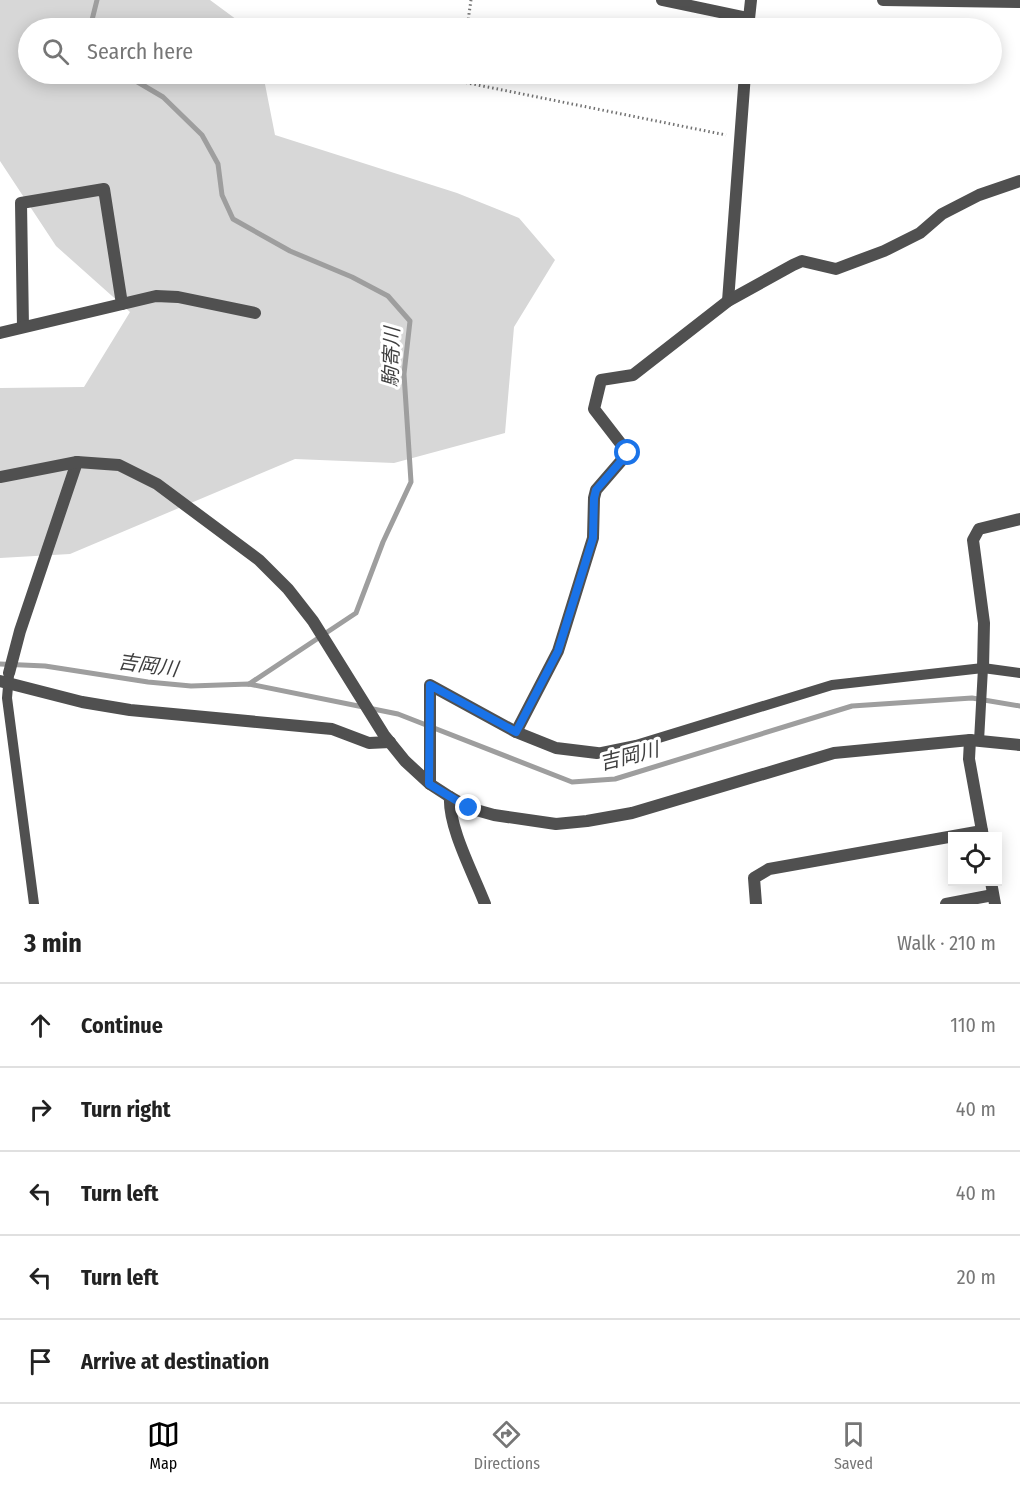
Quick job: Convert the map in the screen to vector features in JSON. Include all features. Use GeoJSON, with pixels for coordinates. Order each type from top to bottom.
{"type":"FeatureCollection","features":[{"type":"Feature","properties":{"kind":"street"},"geometry":{"type":"LineString","coordinates":[[662,0],[729,18]]}},
{"type":"Feature","properties":{"kind":"street"},"geometry":{"type":"LineString","coordinates":[[749,18],[751,0]]}},
{"type":"Feature","properties":{"kind":"street"},"geometry":{"type":"LineString","coordinates":[[883,0],[1020,3]]}},
{"type":"Feature","properties":{"kind":"street"},"geometry":{"type":"LineString","coordinates":[[728,301],[745,84]]}},
{"type":"Feature","properties":{"kind":"street"},"geometry":{"type":"LineString","coordinates":[[516,732],[558,651],[593,538],[596,490],[628,453],[594,409],[601,380],[633,375],[728,301],[802,261],[836,269],[884,251],[920,232],[951,209],[979,195],[1020,181]]}},
{"type":"Feature","properties":{"kind":"street"},"geometry":{"type":"LineString","coordinates":[[23,327],[21,203],[104,189],[122,304]]}},
{"type":"Feature","properties":{"kind":"street"},"geometry":{"type":"LineString","coordinates":[[0,333],[156,296],[178,297],[255,313]]}},
{"type":"Feature","properties":{"kind":"street"},"geometry":{"type":"LineString","coordinates":[[0,477],[77,462],[119,465],[158,484],[259,560],[288,589],[313,621],[387,738],[429,784],[469,808],[494,815],[556,824],[587,821],[632,813],[834,753],[975,740],[1020,745]]}},
{"type":"Feature","properties":{"kind":"street"},"geometry":{"type":"LineString","coordinates":[[77,462],[5,679],[82,702],[130,710],[321,728],[369,742],[387,738]]}},
{"type":"Feature","properties":{"kind":"street"},"geometry":{"type":"LineString","coordinates":[[983,674],[984,623],[972,540],[980,529],[1020,519]]}},
{"type":"Feature","properties":{"kind":"street"},"geometry":{"type":"LineString","coordinates":[[429,784],[430,685],[516,732],[556,748],[597,753]]}},
{"type":"Feature","properties":{"kind":"street"},"geometry":{"type":"LineString","coordinates":[[975,740],[969,759],[982,832]]}},
{"type":"Feature","properties":{"kind":"street"},"geometry":{"type":"LineString","coordinates":[[450,797],[454,824],[485,904]]}},
{"type":"Feature","properties":{"kind":"street"},"geometry":{"type":"LineString","coordinates":[[756,904],[754,878],[769,869],[948,840]]}},
{"type":"Feature","properties":{"kind":"street"},"geometry":{"type":"LineString","coordinates":[[946,904],[994,900]]}},
{"type":"Feature","properties":{"kind":"lane"},"geometry":{"type":"LineString","coordinates":[[597,753],[636,745],[832,685],[1020,673]]}},
{"type":"Feature","properties":{"kind":"lane"},"geometry":{"type":"LineString","coordinates":[[975,740],[981,723],[983,674]]}},
{"type":"Feature","properties":{"kind":"lane"},"geometry":{"type":"LineString","coordinates":[[5,679],[34,904]]}},
{"type":"Feature","properties":{"kind":"path"},"geometry":{"type":"LineString","coordinates":[[468,18],[471,0]]}},
{"type":"Feature","properties":{"kind":"path"},"geometry":{"type":"LineString","coordinates":[[476,84],[742,139]]}},
{"type":"Feature","properties":{"kind":"shaded area"},"geometry":{"type":"Polygon","coordinates":[[[0,0],[210,0],[234,18],[18,18],[18,84],[265,84],[275,135],[457,193],[519,218],[555,260],[514,327],[505,433],[394,463],[295,459],[70,554],[0,558],[0,388],[84,387],[130,312],[56,246],[0,161],[0,0]]]}},
{"type":"Feature","properties":{"kind":"waterway","name":"駒寄川"},"geometry":{"type":"LineString","coordinates":[[92,18],[97,0]]}},
{"type":"Feature","properties":{"kind":"waterway","name":"駒寄川"},"geometry":{"type":"LineString","coordinates":[[141,84],[163,97],[202,135],[218,164],[222,195],[233,219],[290,251],[352,277],[388,296],[410,321],[404,374],[411,482],[383,542],[356,613],[249,684]]}},
{"type":"Feature","properties":{"kind":"waterway","name":"吉岡川"},"geometry":{"type":"LineString","coordinates":[[0,664],[45,666],[148,682],[191,686],[249,684],[398,714],[572,782],[615,779],[852,706],[972,698],[1020,706]]}},
{"type":"Feature","properties":{"kind":"route"},"geometry":{"type":"LineString","coordinates":[[469,808],[429,784],[430,685],[516,732],[558,651],[593,538],[596,490],[628,453]]}}]}
